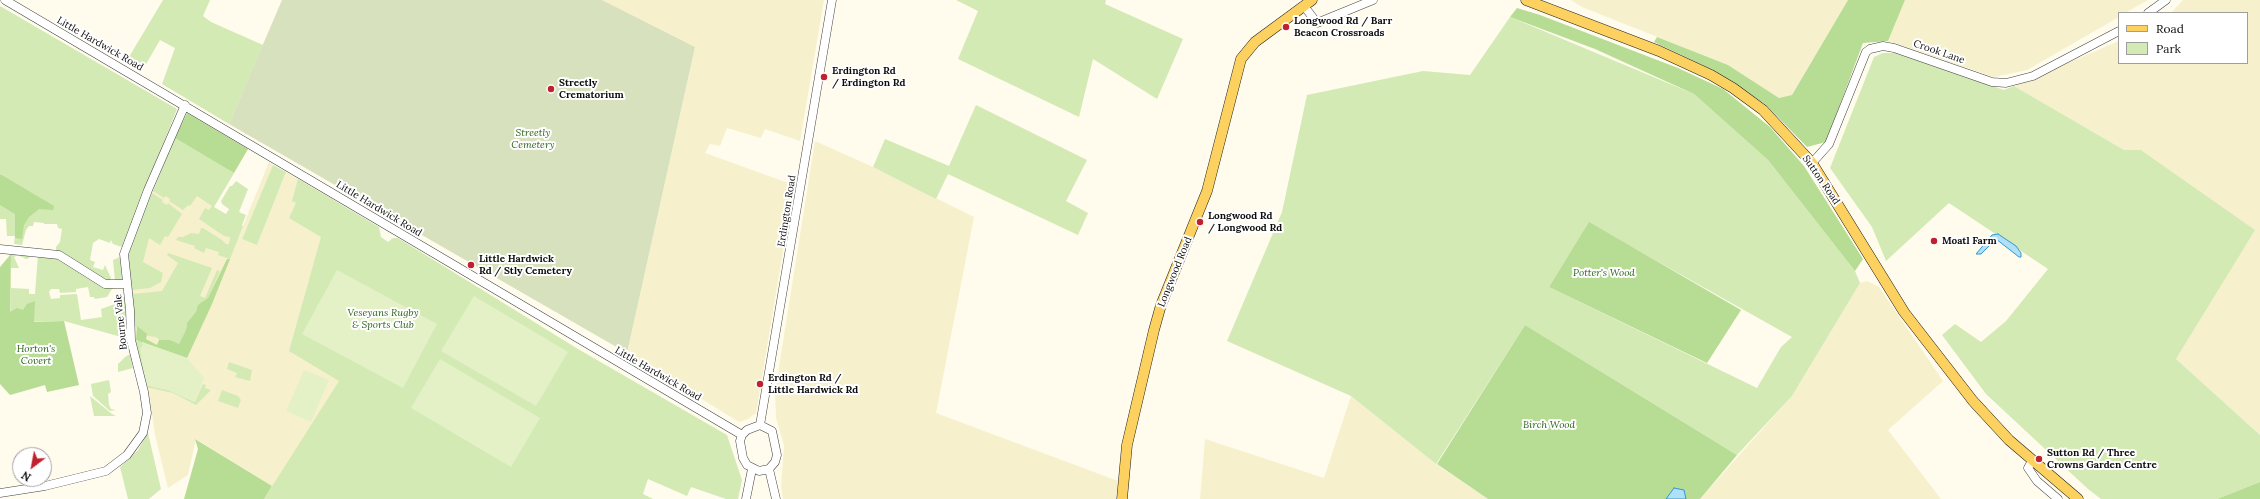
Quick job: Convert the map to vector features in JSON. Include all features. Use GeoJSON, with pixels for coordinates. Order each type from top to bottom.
{"type":"FeatureCollection","features":[{"type":"Feature","properties":{"kind":"main road","name":"Sutton Road"},"geometry":{"type":"LineString","coordinates":[[1526,0],[1659,51],[1722,81],[1763,110],[1812,163],[1892,293],[1924,340],[1977,406],[2032,461],[2078,499]]}},
{"type":"Feature","properties":{"kind":"main road","name":"Longwood Road"},"geometry":{"type":"LineString","coordinates":[[1122,499],[1127,445],[1154,330],[1161,305],[1208,191],[1241,59],[1255,42],[1308,2]]}},
{"type":"Feature","properties":{"kind":"street","name":"Little Hardwick Road"},"geometry":{"type":"LineString","coordinates":[[5,0],[742,435]]}},
{"type":"Feature","properties":{"kind":"street","name":"Erdington Road"},"geometry":{"type":"LineString","coordinates":[[760,425],[832,0]]}},
{"type":"Feature","properties":{"kind":"street"},"geometry":{"type":"LineString","coordinates":[[1308,2],[1317,23],[1373,0]]}},
{"type":"Feature","properties":{"kind":"street"},"geometry":{"type":"LineString","coordinates":[[2149,12],[2166,0]]}},
{"type":"Feature","properties":{"kind":"street","name":"Crook Lane"},"geometry":{"type":"LineString","coordinates":[[1812,163],[1830,144],[1866,52],[1870,49],[1883,46],[1894,48],[1992,82],[2006,83],[2033,76],[2118,32]]}},
{"type":"Feature","properties":{"kind":"street","name":"Bourne Vale"},"geometry":{"type":"LineString","coordinates":[[0,493],[45,486],[106,471],[124,459],[138,441],[144,428],[147,413],[144,392],[130,340],[130,310],[124,254],[126,243],[185,105]]}},
{"type":"Feature","properties":{"kind":"street"},"geometry":{"type":"LineString","coordinates":[[0,250],[59,255],[105,284],[127,284]]}},
{"type":"Feature","properties":{"kind":"street"},"geometry":{"type":"LineString","coordinates":[[760,425],[772,431],[777,447],[775,462],[769,469],[759,471],[752,469],[743,458],[740,449],[742,435],[755,426],[760,425]]}},
{"type":"Feature","properties":{"kind":"street"},"geometry":{"type":"LineString","coordinates":[[2032,461],[2028,468],[2038,481],[2058,499]]}},
{"type":"Feature","properties":{"kind":"street"},"geometry":{"type":"LineString","coordinates":[[746,499],[752,469]]}},
{"type":"Feature","properties":{"kind":"street"},"geometry":{"type":"LineString","coordinates":[[769,469],[776,499]]}},
{"type":"Feature","properties":{"kind":"green space"},"geometry":{"type":"Polygon","coordinates":[[[163,0],[210,0],[203,16],[211,22],[263,45],[229,124],[162,84],[175,48],[160,40],[142,71],[126,62],[163,0]]]}},
{"type":"Feature","properties":{"kind":"green space","name":"Streetly Cemetery"},"geometry":{"type":"Polygon","coordinates":[[[282,0],[602,0],[695,47],[627,353],[229,124],[282,0]]]}},
{"type":"Feature","properties":{"kind":"green space"},"geometry":{"type":"Polygon","coordinates":[[[602,0],[824,0],[800,141],[765,129],[761,138],[727,128],[720,146],[710,144],[705,153],[794,185],[756,413],[748,419],[739,422],[627,353],[695,47],[602,0]]]}},
{"type":"Feature","properties":{"kind":"green space"},"geometry":{"type":"Polygon","coordinates":[[[956,0],[1106,0],[1105,4],[1183,39],[1157,99],[1093,59],[1079,117],[958,59],[978,11],[956,0]]]}},
{"type":"Feature","properties":{"kind":"green space"},"geometry":{"type":"Polygon","coordinates":[[[1571,0],[1848,0],[1792,95],[1779,98],[1728,65],[1582,7],[1571,0]]]}},
{"type":"Feature","properties":{"kind":"green space"},"geometry":{"type":"Polygon","coordinates":[[[1848,0],[1905,0],[1888,41],[1863,43],[1826,142],[1807,147],[1765,104],[1713,70],[1654,42],[1657,37],[1728,65],[1779,98],[1792,95],[1848,0]]]}},
{"type":"Feature","properties":{"kind":"green space"},"geometry":{"type":"Polygon","coordinates":[[[1905,0],[2148,0],[2127,12],[2118,12],[2118,18],[2027,70],[1994,77],[1888,41],[1905,0]]]}},
{"type":"Feature","properties":{"kind":"green space"},"geometry":{"type":"Polygon","coordinates":[[[2183,0],[2260,0],[2260,435],[2176,359],[2254,230],[2141,150],[2124,150],[2014,86],[2118,41],[2118,64],[2248,64],[2248,12],[2172,12],[2183,0]]]}},
{"type":"Feature","properties":{"kind":"green space"},"geometry":{"type":"Polygon","coordinates":[[[0,6],[177,109],[122,247],[113,244],[111,240],[110,243],[99,239],[93,243],[90,260],[95,262],[93,267],[103,270],[105,265],[111,278],[110,283],[56,252],[56,247],[60,242],[62,229],[58,228],[57,224],[34,222],[33,226],[29,226],[26,230],[22,245],[14,244],[15,236],[7,236],[6,219],[0,219],[0,180],[2,175],[0,174],[0,6]]]}},
{"type":"Feature","properties":{"kind":"green space"},"geometry":{"type":"Polygon","coordinates":[[[1517,8],[1540,15],[1678,68],[1723,89],[1770,127],[1804,166],[1863,259],[1855,271],[1768,160],[1694,94],[1595,49],[1510,17],[1517,8]]]}},
{"type":"Feature","properties":{"kind":"green space"},"geometry":{"type":"Polygon","coordinates":[[[1510,17],[1694,94],[1768,160],[1855,271],[1860,283],[1792,396],[1737,455],[1525,325],[1436,464],[1351,396],[1227,341],[1282,212],[1307,95],[1423,71],[1470,75],[1510,17]],[[1589,223],[1549,287],[1757,388],[1781,347],[1792,337],[1589,223]]]}},
{"type":"Feature","properties":{"kind":"green space"},"geometry":{"type":"Polygon","coordinates":[[[1883,53],[1898,53],[2004,90],[2014,86],[2124,150],[2141,150],[2255,230],[2176,359],[2260,435],[2260,482],[2217,499],[2101,499],[2088,489],[1986,394],[1942,335],[1955,324],[1981,342],[2006,321],[2048,269],[1949,203],[1886,261],[1872,227],[1830,168],[1874,57],[1883,53]]]}},
{"type":"Feature","properties":{"kind":"green space"},"geometry":{"type":"Polygon","coordinates":[[[976,105],[1087,160],[1066,201],[1088,213],[1078,235],[948,174],[936,199],[873,167],[885,139],[949,166],[976,105]]]}},
{"type":"Feature","properties":{"kind":"green space"},"geometry":{"type":"Polygon","coordinates":[[[187,113],[248,149],[234,173],[175,138],[187,113]]]}},
{"type":"Feature","properties":{"kind":"green space","name":"Veseyans Rugby & Sports Club"},"geometry":{"type":"Polygon","coordinates":[[[175,138],[234,173],[211,212],[243,226],[269,162],[273,165],[242,239],[257,245],[286,172],[333,199],[542,499],[264,499],[272,486],[196,439],[188,475],[168,488],[155,435],[150,399],[136,340],[127,257],[132,232],[161,174],[175,138]]]}},
{"type":"Feature","properties":{"kind":"green space"},"geometry":{"type":"Polygon","coordinates":[[[175,138],[234,173],[214,207],[226,214],[229,209],[222,204],[221,201],[230,186],[232,186],[236,181],[248,189],[239,212],[246,215],[230,259],[218,255],[219,252],[206,248],[204,253],[194,248],[195,246],[176,240],[178,237],[183,237],[191,233],[199,234],[201,228],[203,228],[226,244],[229,244],[230,237],[224,236],[199,219],[205,208],[209,210],[212,206],[197,196],[190,206],[188,205],[183,210],[169,201],[170,199],[166,196],[164,198],[153,191],[175,138]]]}},
{"type":"Feature","properties":{"kind":"green space"},"geometry":{"type":"Polygon","coordinates":[[[815,141],[873,167],[974,217],[936,413],[1118,481],[1116,499],[783,499],[781,487],[784,445],[776,418],[775,392],[815,141]]]}},
{"type":"Feature","properties":{"kind":"green space"},"geometry":{"type":"Polygon","coordinates":[[[273,165],[286,172],[257,245],[242,239],[273,165]]]}},
{"type":"Feature","properties":{"kind":"green space"},"geometry":{"type":"Polygon","coordinates":[[[0,174],[54,206],[53,210],[39,209],[29,217],[24,225],[22,239],[15,238],[15,214],[0,205],[0,174]]]}},
{"type":"Feature","properties":{"kind":"green space","name":"Veseyans Rugby & Sports Club"},"geometry":{"type":"Polygon","coordinates":[[[298,179],[379,227],[381,237],[388,242],[393,238],[398,238],[578,349],[727,435],[742,480],[738,499],[726,499],[691,487],[687,496],[648,479],[643,494],[653,499],[264,499],[339,381],[289,351],[321,237],[289,218],[296,203],[292,201],[298,179]]]}},
{"type":"Feature","properties":{"kind":"green space"},"geometry":{"type":"Polygon","coordinates":[[[152,193],[163,200],[162,202],[167,205],[168,203],[182,214],[168,237],[165,236],[160,245],[149,238],[143,262],[163,273],[161,282],[150,288],[132,290],[127,257],[132,232],[152,193]]]}},
{"type":"Feature","properties":{"kind":"green space","name":"Potter's Wood"},"geometry":{"type":"Polygon","coordinates":[[[1589,222],[1741,310],[1707,363],[1549,287],[1589,222]]]}},
{"type":"Feature","properties":{"kind":"green space"},"geometry":{"type":"Polygon","coordinates":[[[168,253],[212,268],[200,296],[205,298],[217,270],[220,271],[208,298],[186,326],[186,330],[179,344],[169,340],[161,341],[156,337],[148,336],[135,326],[132,294],[162,291],[178,263],[167,255],[168,253]]]}},
{"type":"Feature","properties":{"kind":"green space"},"geometry":{"type":"Polygon","coordinates":[[[11,254],[29,254],[29,258],[26,259],[18,255],[14,257],[19,268],[11,268],[11,288],[29,289],[29,294],[35,294],[38,254],[54,256],[116,288],[112,289],[107,297],[95,299],[94,297],[90,297],[88,287],[76,289],[76,292],[60,293],[59,289],[51,289],[49,292],[51,299],[60,298],[60,295],[77,294],[81,320],[102,317],[101,309],[115,304],[122,293],[125,302],[126,339],[129,350],[128,351],[125,338],[64,321],[10,322],[11,254]]]}},
{"type":"Feature","properties":{"kind":"green space","name":"Horton's Covert"},"geometry":{"type":"Polygon","coordinates":[[[11,254],[10,312],[17,308],[23,310],[27,304],[35,301],[34,322],[64,321],[79,385],[47,392],[45,385],[10,395],[0,384],[0,267],[11,254]]]}},
{"type":"Feature","properties":{"kind":"green space"},"geometry":{"type":"Polygon","coordinates":[[[120,257],[121,282],[115,281],[113,260],[120,257]]]}},
{"type":"Feature","properties":{"kind":"green space"},"geometry":{"type":"Polygon","coordinates":[[[227,259],[230,259],[212,304],[187,358],[136,340],[137,326],[147,334],[146,339],[157,345],[159,340],[170,340],[179,344],[186,330],[187,323],[196,312],[198,305],[208,298],[227,259]]]}},
{"type":"Feature","properties":{"kind":"green space","name":"Veseyans Rugby & Sports Club"},"geometry":{"type":"Polygon","coordinates":[[[337,270],[437,324],[403,388],[302,334],[337,270]]]}},
{"type":"Feature","properties":{"kind":"green space"},"geometry":{"type":"Polygon","coordinates":[[[1867,281],[1879,287],[1943,381],[1888,430],[1941,499],[1700,499],[1792,396],[1860,283],[1867,281]]]}},
{"type":"Feature","properties":{"kind":"green space"},"geometry":{"type":"Polygon","coordinates":[[[474,296],[568,352],[536,406],[441,351],[474,296]]]}},
{"type":"Feature","properties":{"kind":"green space","name":"Birch Wood"},"geometry":{"type":"Polygon","coordinates":[[[1525,325],[1737,455],[1700,499],[1488,499],[1437,464],[1525,325]]]}},
{"type":"Feature","properties":{"kind":"green space"},"geometry":{"type":"Polygon","coordinates":[[[135,340],[142,342],[143,345],[146,385],[168,390],[195,402],[203,384],[206,385],[205,388],[211,390],[196,405],[173,393],[146,387],[135,340]]]}},
{"type":"Feature","properties":{"kind":"green space"},"geometry":{"type":"Polygon","coordinates":[[[142,342],[187,358],[204,378],[195,402],[168,390],[146,385],[140,349],[143,345],[142,342]]]}},
{"type":"Feature","properties":{"kind":"green space"},"geometry":{"type":"Polygon","coordinates":[[[130,354],[133,368],[118,372],[118,364],[130,354]]]}},
{"type":"Feature","properties":{"kind":"green space"},"geometry":{"type":"Polygon","coordinates":[[[440,359],[540,418],[511,467],[411,408],[440,359]]]}},
{"type":"Feature","properties":{"kind":"green space"},"geometry":{"type":"Polygon","coordinates":[[[229,362],[252,370],[250,381],[235,377],[237,373],[227,369],[229,362]]]}},
{"type":"Feature","properties":{"kind":"green space"},"geometry":{"type":"Polygon","coordinates":[[[304,370],[329,380],[311,422],[286,411],[304,370]]]}},
{"type":"Feature","properties":{"kind":"green space"},"geometry":{"type":"Polygon","coordinates":[[[109,380],[111,392],[108,394],[109,405],[111,409],[116,410],[110,411],[93,396],[91,384],[109,380]]]}},
{"type":"Feature","properties":{"kind":"green space"},"geometry":{"type":"Polygon","coordinates":[[[222,390],[238,396],[241,400],[238,408],[218,401],[222,390]]]}},
{"type":"Feature","properties":{"kind":"green space"},"geometry":{"type":"Polygon","coordinates":[[[90,396],[112,414],[116,416],[94,416],[90,396]]]}},
{"type":"Feature","properties":{"kind":"green space"},"geometry":{"type":"Polygon","coordinates":[[[1351,396],[1436,464],[1488,499],[1200,499],[1205,439],[1324,478],[1351,396]]]}},
{"type":"Feature","properties":{"kind":"green space"},"geometry":{"type":"Polygon","coordinates":[[[148,433],[161,489],[149,499],[128,499],[120,467],[138,450],[148,433]]]}},
{"type":"Feature","properties":{"kind":"green space"},"geometry":{"type":"Polygon","coordinates":[[[195,439],[272,486],[264,499],[184,499],[198,449],[195,439]]]}},
{"type":"Feature","properties":{"kind":"green space"},"geometry":{"type":"Polygon","coordinates":[[[2260,482],[2260,499],[2217,499],[2260,482]]]}},
{"type":"Feature","properties":{"kind":"water"},"geometry":{"type":"Polygon","coordinates":[[[1998,234],[2016,246],[2021,253],[2021,257],[1996,239],[1981,254],[1976,254],[1992,235],[1998,234]]]}},
{"type":"Feature","properties":{"kind":"water"},"geometry":{"type":"Polygon","coordinates":[[[1674,488],[1684,490],[1686,499],[1666,499],[1674,488]]]}},
{"type":"Feature","properties":{"kind":"place","name":"Longwood Rd / Barr Beacon Crossroads"},"geometry":{"type":"Point","coordinates":[1286,27]}},
{"type":"Feature","properties":{"kind":"place","name":"Erdington Rd / Erdington Rd"},"geometry":{"type":"Point","coordinates":[824,77]}},
{"type":"Feature","properties":{"kind":"place","name":"Streetly Crematorium"},"geometry":{"type":"Point","coordinates":[551,89]}},
{"type":"Feature","properties":{"kind":"place","name":"Longwood Rd / Longwood Rd"},"geometry":{"type":"Point","coordinates":[1200,222]}},
{"type":"Feature","properties":{"kind":"place","name":"Moatl Farm"},"geometry":{"type":"Point","coordinates":[1934,241]}},
{"type":"Feature","properties":{"kind":"place","name":"Little Hardwick Rd / Stly Cemetery"},"geometry":{"type":"Point","coordinates":[471,265]}},
{"type":"Feature","properties":{"kind":"place","name":"Erdington Rd / Little Hardwick Rd"},"geometry":{"type":"Point","coordinates":[760,384]}},
{"type":"Feature","properties":{"kind":"place","name":"Sutton Rd / Three Crowns Garden Centre"},"geometry":{"type":"Point","coordinates":[2039,459]}}]}
